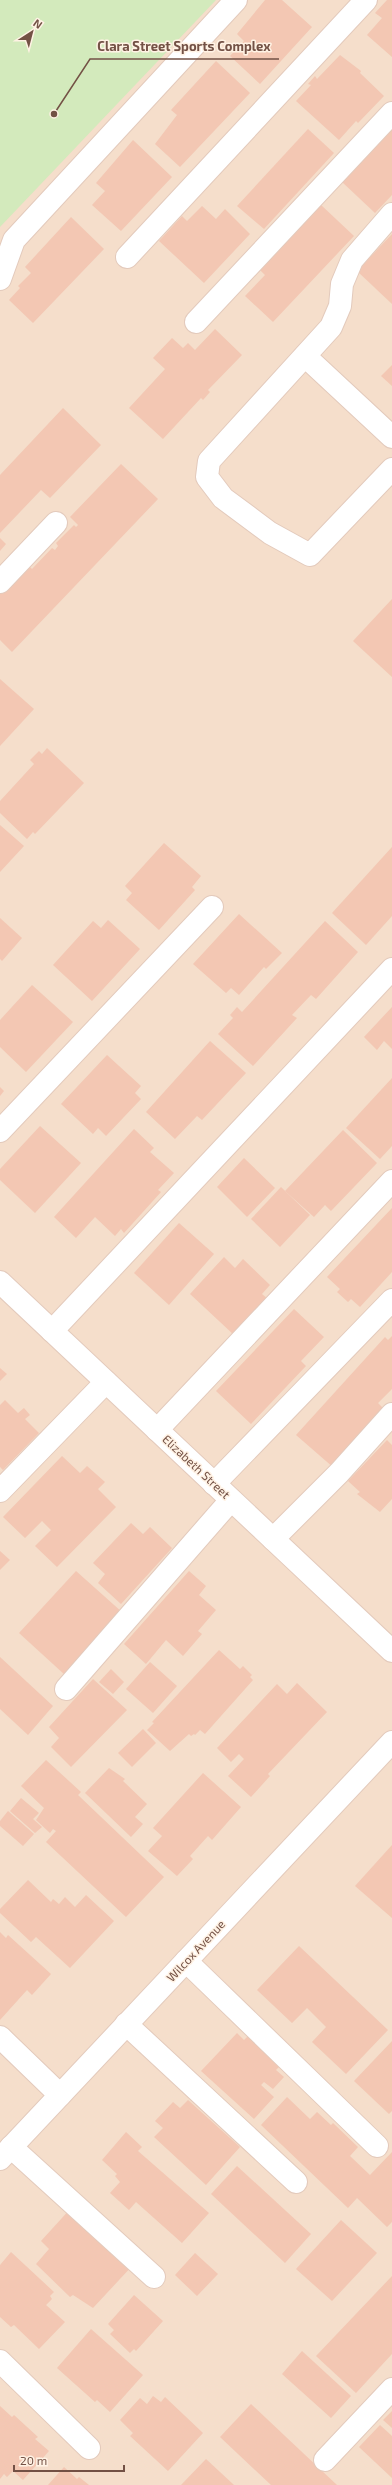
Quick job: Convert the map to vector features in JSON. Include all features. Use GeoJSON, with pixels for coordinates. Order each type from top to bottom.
{"type":"FeatureCollection","features":[{"type":"Feature","properties":{"kind":"street"},"geometry":{"type":"LineString","coordinates":[[0,279],[14,240],[236,0]]}},
{"type":"Feature","properties":{"kind":"street"},"geometry":{"type":"LineString","coordinates":[[127,257],[366,0]]}},
{"type":"Feature","properties":{"kind":"street"},"geometry":{"type":"LineString","coordinates":[[196,322],[392,113]]}},
{"type":"Feature","properties":{"kind":"street"},"geometry":{"type":"LineString","coordinates":[[392,214],[352,260],[342,284],[340,306],[331,327],[209,461],[207,477],[223,498],[270,533],[310,555],[392,469]]}},
{"type":"Feature","properties":{"kind":"street"},"geometry":{"type":"LineString","coordinates":[[305,356],[392,437]]}},
{"type":"Feature","properties":{"kind":"street"},"geometry":{"type":"LineString","coordinates":[[0,582],[56,523]]}},
{"type":"Feature","properties":{"kind":"street"},"geometry":{"type":"LineString","coordinates":[[0,1131],[212,907]]}},
{"type":"Feature","properties":{"kind":"street"},"geometry":{"type":"LineString","coordinates":[[52,1331],[392,968]]}},
{"type":"Feature","properties":{"kind":"street"},"geometry":{"type":"LineString","coordinates":[[157,1430],[392,1181]]}},
{"type":"Feature","properties":{"kind":"street","name":"Elizabeth Street"},"geometry":{"type":"LineString","coordinates":[[0,1282],[392,1651]]}},
{"type":"Feature","properties":{"kind":"street"},"geometry":{"type":"LineString","coordinates":[[214,1484],[392,1300]]}},
{"type":"Feature","properties":{"kind":"street"},"geometry":{"type":"LineString","coordinates":[[0,1491],[106,1382]]}},
{"type":"Feature","properties":{"kind":"street"},"geometry":{"type":"LineString","coordinates":[[273,1539],[339,1474],[392,1414]]}},
{"type":"Feature","properties":{"kind":"street"},"geometry":{"type":"LineString","coordinates":[[66,1689],[231,1500]]}},
{"type":"Feature","properties":{"kind":"street","name":"Wilcox Avenue"},"geometry":{"type":"LineString","coordinates":[[5,2153],[392,1742]]}},
{"type":"Feature","properties":{"kind":"street"},"geometry":{"type":"LineString","coordinates":[[186,1962],[377,2146]]}},
{"type":"Feature","properties":{"kind":"street"},"geometry":{"type":"LineString","coordinates":[[126,2024],[296,2182]]}},
{"type":"Feature","properties":{"kind":"street"},"geometry":{"type":"LineString","coordinates":[[0,2037],[60,2095]]}},
{"type":"Feature","properties":{"kind":"street"},"geometry":{"type":"LineString","coordinates":[[5,2153],[154,2277]]}},
{"type":"Feature","properties":{"kind":"street"},"geometry":{"type":"LineString","coordinates":[[0,2361],[89,2448]]}},
{"type":"Feature","properties":{"kind":"street"},"geometry":{"type":"LineString","coordinates":[[325,2460],[392,2389]]}},
{"type":"Feature","properties":{"kind":"shaded area"},"geometry":{"type":"Polygon","coordinates":[[[0,0],[392,0],[392,2485],[0,2485],[0,0]]]}},
{"type":"Feature","properties":{"kind":"green space"},"geometry":{"type":"Polygon","coordinates":[[[0,0],[216,0],[0,227],[0,0]]]}},
{"type":"Feature","properties":{"kind":"building"},"geometry":{"type":"Polygon","coordinates":[[[265,0],[282,0],[312,27],[260,84],[230,56],[244,41],[237,34],[265,0]]]}},
{"type":"Feature","properties":{"kind":"building"},"geometry":{"type":"Polygon","coordinates":[[[387,0],[392,0],[392,57],[367,35],[382,18],[375,13],[387,0]]]}},
{"type":"Feature","properties":{"kind":"building"},"geometry":{"type":"Polygon","coordinates":[[[340,55],[361,71],[360,73],[384,96],[358,123],[356,121],[339,140],[296,101],[311,85],[308,84],[315,76],[317,79],[340,55]]]}},
{"type":"Feature","properties":{"kind":"building"},"geometry":{"type":"Polygon","coordinates":[[[216,61],[250,93],[180,167],[155,144],[177,115],[171,110],[216,61]]]}},
{"type":"Feature","properties":{"kind":"building"},"geometry":{"type":"Polygon","coordinates":[[[392,128],[392,195],[375,213],[341,181],[392,128]]]}},
{"type":"Feature","properties":{"kind":"building"},"geometry":{"type":"Polygon","coordinates":[[[308,129],[334,153],[264,229],[237,206],[308,129]]]}},
{"type":"Feature","properties":{"kind":"building"},"geometry":{"type":"Polygon","coordinates":[[[133,140],[172,177],[121,231],[92,205],[105,191],[96,183],[133,140]]]}},
{"type":"Feature","properties":{"kind":"building"},"geometry":{"type":"Polygon","coordinates":[[[320,204],[354,236],[273,322],[245,296],[265,275],[259,269],[320,204]]]}},
{"type":"Feature","properties":{"kind":"building"},"geometry":{"type":"Polygon","coordinates":[[[202,206],[216,219],[225,209],[250,234],[204,283],[159,241],[182,216],[187,221],[202,206]]]}},
{"type":"Feature","properties":{"kind":"building"},"geometry":{"type":"Polygon","coordinates":[[[71,217],[104,249],[33,323],[9,300],[20,288],[18,286],[31,273],[25,267],[71,217]]]}},
{"type":"Feature","properties":{"kind":"building"},"geometry":{"type":"Polygon","coordinates":[[[392,234],[392,304],[357,271],[392,234]]]}},
{"type":"Feature","properties":{"kind":"building"},"geometry":{"type":"Polygon","coordinates":[[[215,329],[242,355],[208,390],[210,392],[203,400],[201,398],[163,439],[129,408],[165,369],[153,358],[172,338],[183,348],[188,343],[195,350],[215,329]]]}},
{"type":"Feature","properties":{"kind":"building"},"geometry":{"type":"Polygon","coordinates":[[[392,365],[392,386],[381,376],[392,365]]]}},
{"type":"Feature","properties":{"kind":"building"},"geometry":{"type":"Polygon","coordinates":[[[63,408],[101,445],[50,498],[41,490],[0,533],[0,475],[63,408]]]}},
{"type":"Feature","properties":{"kind":"building"},"geometry":{"type":"Polygon","coordinates":[[[121,464],[158,499],[12,652],[0,640],[0,593],[28,565],[32,569],[52,548],[55,550],[58,546],[56,543],[74,525],[76,527],[78,525],[70,517],[121,464]]]}},
{"type":"Feature","properties":{"kind":"building"},"geometry":{"type":"Polygon","coordinates":[[[0,538],[6,544],[0,551],[0,538]]]}},
{"type":"Feature","properties":{"kind":"building"},"geometry":{"type":"Polygon","coordinates":[[[392,599],[392,677],[353,641],[392,599]]]}},
{"type":"Feature","properties":{"kind":"building"},"geometry":{"type":"Polygon","coordinates":[[[0,679],[34,709],[0,746],[0,679]]]}},
{"type":"Feature","properties":{"kind":"building"},"geometry":{"type":"Polygon","coordinates":[[[47,748],[84,783],[35,834],[33,832],[27,839],[0,813],[0,801],[34,764],[30,760],[39,751],[42,754],[47,748]]]}},
{"type":"Feature","properties":{"kind":"building"},"geometry":{"type":"Polygon","coordinates":[[[0,825],[24,846],[0,872],[0,825]]]}},
{"type":"Feature","properties":{"kind":"building"},"geometry":{"type":"Polygon","coordinates":[[[164,843],[201,876],[192,887],[195,890],[159,930],[126,900],[132,893],[125,886],[164,843]]]}},
{"type":"Feature","properties":{"kind":"building"},"geometry":{"type":"Polygon","coordinates":[[[392,847],[392,916],[366,945],[332,913],[392,847]]]}},
{"type":"Feature","properties":{"kind":"building"},"geometry":{"type":"Polygon","coordinates":[[[239,914],[282,953],[266,969],[264,967],[239,995],[231,988],[226,993],[193,964],[239,914]]]}},
{"type":"Feature","properties":{"kind":"building"},"geometry":{"type":"Polygon","coordinates":[[[0,918],[22,938],[2,961],[0,959],[0,918]]]}},
{"type":"Feature","properties":{"kind":"building"},"geometry":{"type":"Polygon","coordinates":[[[108,920],[140,949],[92,1001],[53,965],[93,921],[101,928],[108,920]]]}},
{"type":"Feature","properties":{"kind":"building"},"geometry":{"type":"Polygon","coordinates":[[[325,921],[358,952],[316,999],[311,995],[292,1015],[297,1018],[253,1066],[218,1034],[233,1018],[230,1015],[237,1007],[242,1012],[325,921]]]}},
{"type":"Feature","properties":{"kind":"building"},"geometry":{"type":"Polygon","coordinates":[[[32,985],[73,1022],[26,1072],[0,1047],[0,1020],[32,985]]]}},
{"type":"Feature","properties":{"kind":"building"},"geometry":{"type":"Polygon","coordinates":[[[392,1007],[392,1049],[384,1041],[377,1050],[364,1037],[392,1007]]]}},
{"type":"Feature","properties":{"kind":"building"},"geometry":{"type":"Polygon","coordinates":[[[210,1041],[246,1073],[202,1120],[197,1116],[175,1139],[146,1112],[210,1041]]]}},
{"type":"Feature","properties":{"kind":"building"},"geometry":{"type":"Polygon","coordinates":[[[107,1055],[141,1086],[135,1093],[141,1099],[106,1136],[98,1128],[93,1134],[61,1104],[107,1055]]]}},
{"type":"Feature","properties":{"kind":"building"},"geometry":{"type":"Polygon","coordinates":[[[392,1078],[392,1146],[380,1159],[346,1128],[392,1078]]]}},
{"type":"Feature","properties":{"kind":"building"},"geometry":{"type":"Polygon","coordinates":[[[0,1087],[4,1091],[0,1096],[0,1087]]]}},
{"type":"Feature","properties":{"kind":"building"},"geometry":{"type":"Polygon","coordinates":[[[40,1126],[81,1163],[35,1213],[0,1180],[0,1169],[40,1126]]]}},
{"type":"Feature","properties":{"kind":"building"},"geometry":{"type":"Polygon","coordinates":[[[134,1129],[154,1148],[150,1152],[174,1173],[158,1190],[161,1192],[124,1233],[121,1229],[115,1236],[95,1217],[76,1238],[54,1217],[134,1129]]]}},
{"type":"Feature","properties":{"kind":"building"},"geometry":{"type":"Polygon","coordinates":[[[343,1130],[377,1163],[331,1211],[325,1205],[314,1217],[285,1191],[343,1130]]]}},
{"type":"Feature","properties":{"kind":"building"},"geometry":{"type":"Polygon","coordinates":[[[244,1158],[275,1188],[247,1217],[217,1187],[244,1158]]]}},
{"type":"Feature","properties":{"kind":"building"},"geometry":{"type":"Polygon","coordinates":[[[281,1187],[310,1215],[280,1247],[251,1219],[281,1187]]]}},
{"type":"Feature","properties":{"kind":"building"},"geometry":{"type":"Polygon","coordinates":[[[392,1208],[392,1272],[360,1307],[351,1299],[348,1302],[337,1292],[340,1289],[327,1277],[392,1208]]]}},
{"type":"Feature","properties":{"kind":"building"},"geometry":{"type":"Polygon","coordinates":[[[179,1223],[214,1254],[169,1305],[134,1273],[179,1223]]]}},
{"type":"Feature","properties":{"kind":"building"},"geometry":{"type":"Polygon","coordinates":[[[224,1257],[235,1268],[243,1259],[270,1285],[262,1294],[268,1299],[234,1335],[190,1294],[224,1257]]]}},
{"type":"Feature","properties":{"kind":"building"},"geometry":{"type":"Polygon","coordinates":[[[294,1309],[324,1337],[301,1361],[306,1366],[251,1424],[216,1391],[294,1309]]]}},
{"type":"Feature","properties":{"kind":"building"},"geometry":{"type":"Polygon","coordinates":[[[392,1336],[392,1389],[378,1403],[387,1412],[334,1468],[296,1435],[385,1337],[388,1340],[392,1336]]]}},
{"type":"Feature","properties":{"kind":"building"},"geometry":{"type":"Polygon","coordinates":[[[0,1368],[7,1374],[0,1381],[0,1368]]]}},
{"type":"Feature","properties":{"kind":"building"},"geometry":{"type":"Polygon","coordinates":[[[5,1400],[18,1413],[24,1408],[30,1415],[25,1419],[39,1433],[3,1470],[0,1467],[0,1405],[5,1400]]]}},
{"type":"Feature","properties":{"kind":"building"},"geometry":{"type":"Polygon","coordinates":[[[387,1440],[392,1445],[392,1499],[380,1512],[357,1494],[360,1492],[348,1481],[387,1440]]]}},
{"type":"Feature","properties":{"kind":"building"},"geometry":{"type":"Polygon","coordinates":[[[62,1456],[80,1473],[87,1466],[105,1482],[98,1489],[116,1507],[57,1567],[35,1546],[51,1530],[42,1521],[25,1538],[3,1517],[62,1456]]]}},
{"type":"Feature","properties":{"kind":"building"},"geometry":{"type":"Polygon","coordinates":[[[131,1523],[143,1534],[150,1527],[172,1548],[121,1604],[98,1583],[105,1574],[93,1563],[131,1523]]]}},
{"type":"Feature","properties":{"kind":"building"},"geometry":{"type":"Polygon","coordinates":[[[0,1551],[10,1560],[0,1570],[0,1551]]]}},
{"type":"Feature","properties":{"kind":"building"},"geometry":{"type":"Polygon","coordinates":[[[76,1571],[123,1613],[65,1675],[19,1633],[76,1571]]]}},
{"type":"Feature","properties":{"kind":"building"},"geometry":{"type":"Polygon","coordinates":[[[189,1571],[206,1586],[199,1595],[216,1610],[198,1631],[202,1634],[183,1656],[166,1640],[146,1664],[124,1644],[189,1571]]]}},
{"type":"Feature","properties":{"kind":"building"},"geometry":{"type":"Polygon","coordinates":[[[219,1650],[240,1669],[243,1666],[252,1675],[250,1677],[253,1680],[205,1734],[200,1730],[195,1735],[194,1734],[191,1736],[189,1734],[170,1751],[147,1730],[154,1723],[152,1722],[219,1650]]]}},
{"type":"Feature","properties":{"kind":"building"},"geometry":{"type":"Polygon","coordinates":[[[0,1657],[53,1706],[28,1735],[0,1709],[0,1657]]]}},
{"type":"Feature","properties":{"kind":"building"},"geometry":{"type":"Polygon","coordinates":[[[150,1662],[177,1686],[153,1713],[126,1689],[150,1662]]]}},
{"type":"Feature","properties":{"kind":"building"},"geometry":{"type":"Polygon","coordinates":[[[111,1669],[124,1682],[113,1694],[99,1682],[111,1669]]]}},
{"type":"Feature","properties":{"kind":"building"},"geometry":{"type":"Polygon","coordinates":[[[93,1679],[127,1710],[71,1767],[51,1747],[59,1738],[49,1727],[93,1679]]]}},
{"type":"Feature","properties":{"kind":"building"},"geometry":{"type":"Polygon","coordinates":[[[297,1683],[327,1712],[268,1774],[270,1776],[251,1797],[228,1776],[244,1759],[239,1754],[231,1762],[217,1748],[277,1684],[287,1694],[297,1683]]]}},
{"type":"Feature","properties":{"kind":"building"},"geometry":{"type":"Polygon","coordinates":[[[143,1729],[156,1743],[132,1767],[118,1753],[143,1729]]]}},
{"type":"Feature","properties":{"kind":"building"},"geometry":{"type":"Polygon","coordinates":[[[46,1760],[81,1792],[78,1795],[164,1877],[126,1917],[46,1842],[56,1831],[53,1829],[50,1833],[36,1820],[44,1808],[21,1786],[46,1760]]]}},
{"type":"Feature","properties":{"kind":"building"},"geometry":{"type":"Polygon","coordinates":[[[109,1768],[125,1779],[123,1781],[147,1804],[135,1817],[143,1824],[131,1837],[85,1793],[109,1768]]]}},
{"type":"Feature","properties":{"kind":"building"},"geometry":{"type":"Polygon","coordinates":[[[203,1773],[241,1807],[212,1840],[208,1836],[190,1856],[193,1859],[177,1876],[148,1851],[162,1836],[153,1828],[203,1773]]]}},
{"type":"Feature","properties":{"kind":"building"},"geometry":{"type":"Polygon","coordinates":[[[21,1798],[39,1813],[33,1819],[42,1827],[35,1833],[10,1811],[21,1798]]]}},
{"type":"Feature","properties":{"kind":"building"},"geometry":{"type":"Polygon","coordinates":[[[8,1811],[34,1834],[23,1846],[0,1826],[0,1821],[8,1811]]]}},
{"type":"Feature","properties":{"kind":"building"},"geometry":{"type":"Polygon","coordinates":[[[392,1845],[392,1918],[355,1886],[392,1845]]]}},
{"type":"Feature","properties":{"kind":"building"},"geometry":{"type":"Polygon","coordinates":[[[28,1880],[51,1902],[53,1899],[59,1904],[65,1897],[75,1907],[86,1895],[114,1921],[70,1968],[36,1937],[31,1942],[0,1913],[0,1909],[28,1880]]]}},
{"type":"Feature","properties":{"kind":"building"},"geometry":{"type":"Polygon","coordinates":[[[0,1932],[6,1938],[8,1935],[51,1974],[32,1995],[27,1990],[0,2020],[0,1932]]]}},
{"type":"Feature","properties":{"kind":"building"},"geometry":{"type":"Polygon","coordinates":[[[299,1946],[388,2030],[346,2074],[312,2042],[326,2027],[307,2008],[292,2023],[257,1990],[299,1946]]]}},
{"type":"Feature","properties":{"kind":"building"},"geometry":{"type":"Polygon","coordinates":[[[237,2033],[244,2040],[248,2036],[280,2066],[276,2070],[284,2077],[273,2089],[264,2082],[261,2085],[274,2097],[254,2119],[201,2071],[237,2033]]]}},
{"type":"Feature","properties":{"kind":"building"},"geometry":{"type":"Polygon","coordinates":[[[392,2041],[392,2111],[389,2114],[354,2081],[392,2041]]]}},
{"type":"Feature","properties":{"kind":"building"},"geometry":{"type":"Polygon","coordinates":[[[287,2097],[310,2119],[317,2112],[331,2125],[333,2123],[358,2147],[350,2156],[370,2175],[392,2152],[392,2222],[387,2227],[357,2198],[348,2208],[261,2125],[287,2097]]]}},
{"type":"Feature","properties":{"kind":"building"},"geometry":{"type":"Polygon","coordinates":[[[188,2100],[240,2147],[206,2185],[154,2137],[163,2128],[155,2121],[173,2102],[180,2108],[188,2100]]]}},
{"type":"Feature","properties":{"kind":"building"},"geometry":{"type":"Polygon","coordinates":[[[126,2132],[142,2147],[138,2151],[209,2213],[182,2243],[136,2202],[129,2210],[110,2193],[120,2182],[115,2176],[117,2174],[102,2160],[126,2132]]]}},
{"type":"Feature","properties":{"kind":"building"},"geometry":{"type":"Polygon","coordinates":[[[237,2166],[311,2234],[285,2263],[211,2194],[237,2166]]]}},
{"type":"Feature","properties":{"kind":"building"},"geometry":{"type":"Polygon","coordinates":[[[72,2207],[133,2265],[93,2308],[73,2295],[70,2297],[36,2264],[49,2249],[41,2241],[72,2207]]]}},
{"type":"Feature","properties":{"kind":"building"},"geometry":{"type":"Polygon","coordinates":[[[341,2220],[377,2253],[332,2301],[296,2269],[341,2220]]]}},
{"type":"Feature","properties":{"kind":"building"},"geometry":{"type":"Polygon","coordinates":[[[11,2252],[54,2292],[50,2296],[52,2299],[46,2305],[65,2322],[39,2349],[14,2325],[11,2327],[0,2317],[0,2265],[11,2252]]]}},
{"type":"Feature","properties":{"kind":"building"},"geometry":{"type":"Polygon","coordinates":[[[195,2253],[218,2274],[197,2296],[175,2275],[195,2253]]]}},
{"type":"Feature","properties":{"kind":"building"},"geometry":{"type":"Polygon","coordinates":[[[392,2276],[392,2354],[356,2393],[316,2356],[392,2276]]]}},
{"type":"Feature","properties":{"kind":"building"},"geometry":{"type":"Polygon","coordinates":[[[134,2295],[163,2321],[136,2351],[134,2349],[130,2353],[110,2334],[114,2330],[108,2324],[134,2295]]]}},
{"type":"Feature","properties":{"kind":"building"},"geometry":{"type":"Polygon","coordinates":[[[91,2329],[143,2375],[110,2412],[97,2400],[95,2402],[57,2368],[91,2329]]]}},
{"type":"Feature","properties":{"kind":"building"},"geometry":{"type":"Polygon","coordinates":[[[302,2351],[351,2396],[331,2418],[282,2374],[302,2351]]]}},
{"type":"Feature","properties":{"kind":"building"},"geometry":{"type":"Polygon","coordinates":[[[153,2396],[161,2402],[165,2397],[203,2433],[168,2471],[130,2436],[133,2433],[120,2420],[140,2398],[147,2404],[153,2396]]]}},
{"type":"Feature","properties":{"kind":"building"},"geometry":{"type":"Polygon","coordinates":[[[251,2404],[337,2485],[271,2485],[220,2437],[251,2404]]]}},
{"type":"Feature","properties":{"kind":"building"},"geometry":{"type":"Polygon","coordinates":[[[0,2406],[12,2417],[14,2415],[38,2437],[35,2439],[49,2451],[23,2480],[13,2471],[7,2477],[4,2474],[0,2479],[0,2406]]]}},
{"type":"Feature","properties":{"kind":"building"},"geometry":{"type":"Polygon","coordinates":[[[392,2411],[392,2428],[383,2420],[392,2411]]]}},
{"type":"Feature","properties":{"kind":"building"},"geometry":{"type":"Polygon","coordinates":[[[380,2425],[392,2436],[392,2478],[359,2447],[380,2425]]]}},
{"type":"Feature","properties":{"kind":"building"},"geometry":{"type":"Polygon","coordinates":[[[206,2459],[234,2485],[181,2485],[206,2459]]]}},
{"type":"Feature","properties":{"kind":"building"},"geometry":{"type":"Polygon","coordinates":[[[64,2467],[77,2479],[79,2477],[89,2485],[48,2485],[64,2467]]]}},
{"type":"Feature","properties":{"kind":"place","name":"Clara Street Sports Complex"},"geometry":{"type":"Point","coordinates":[54,114]}}]}
